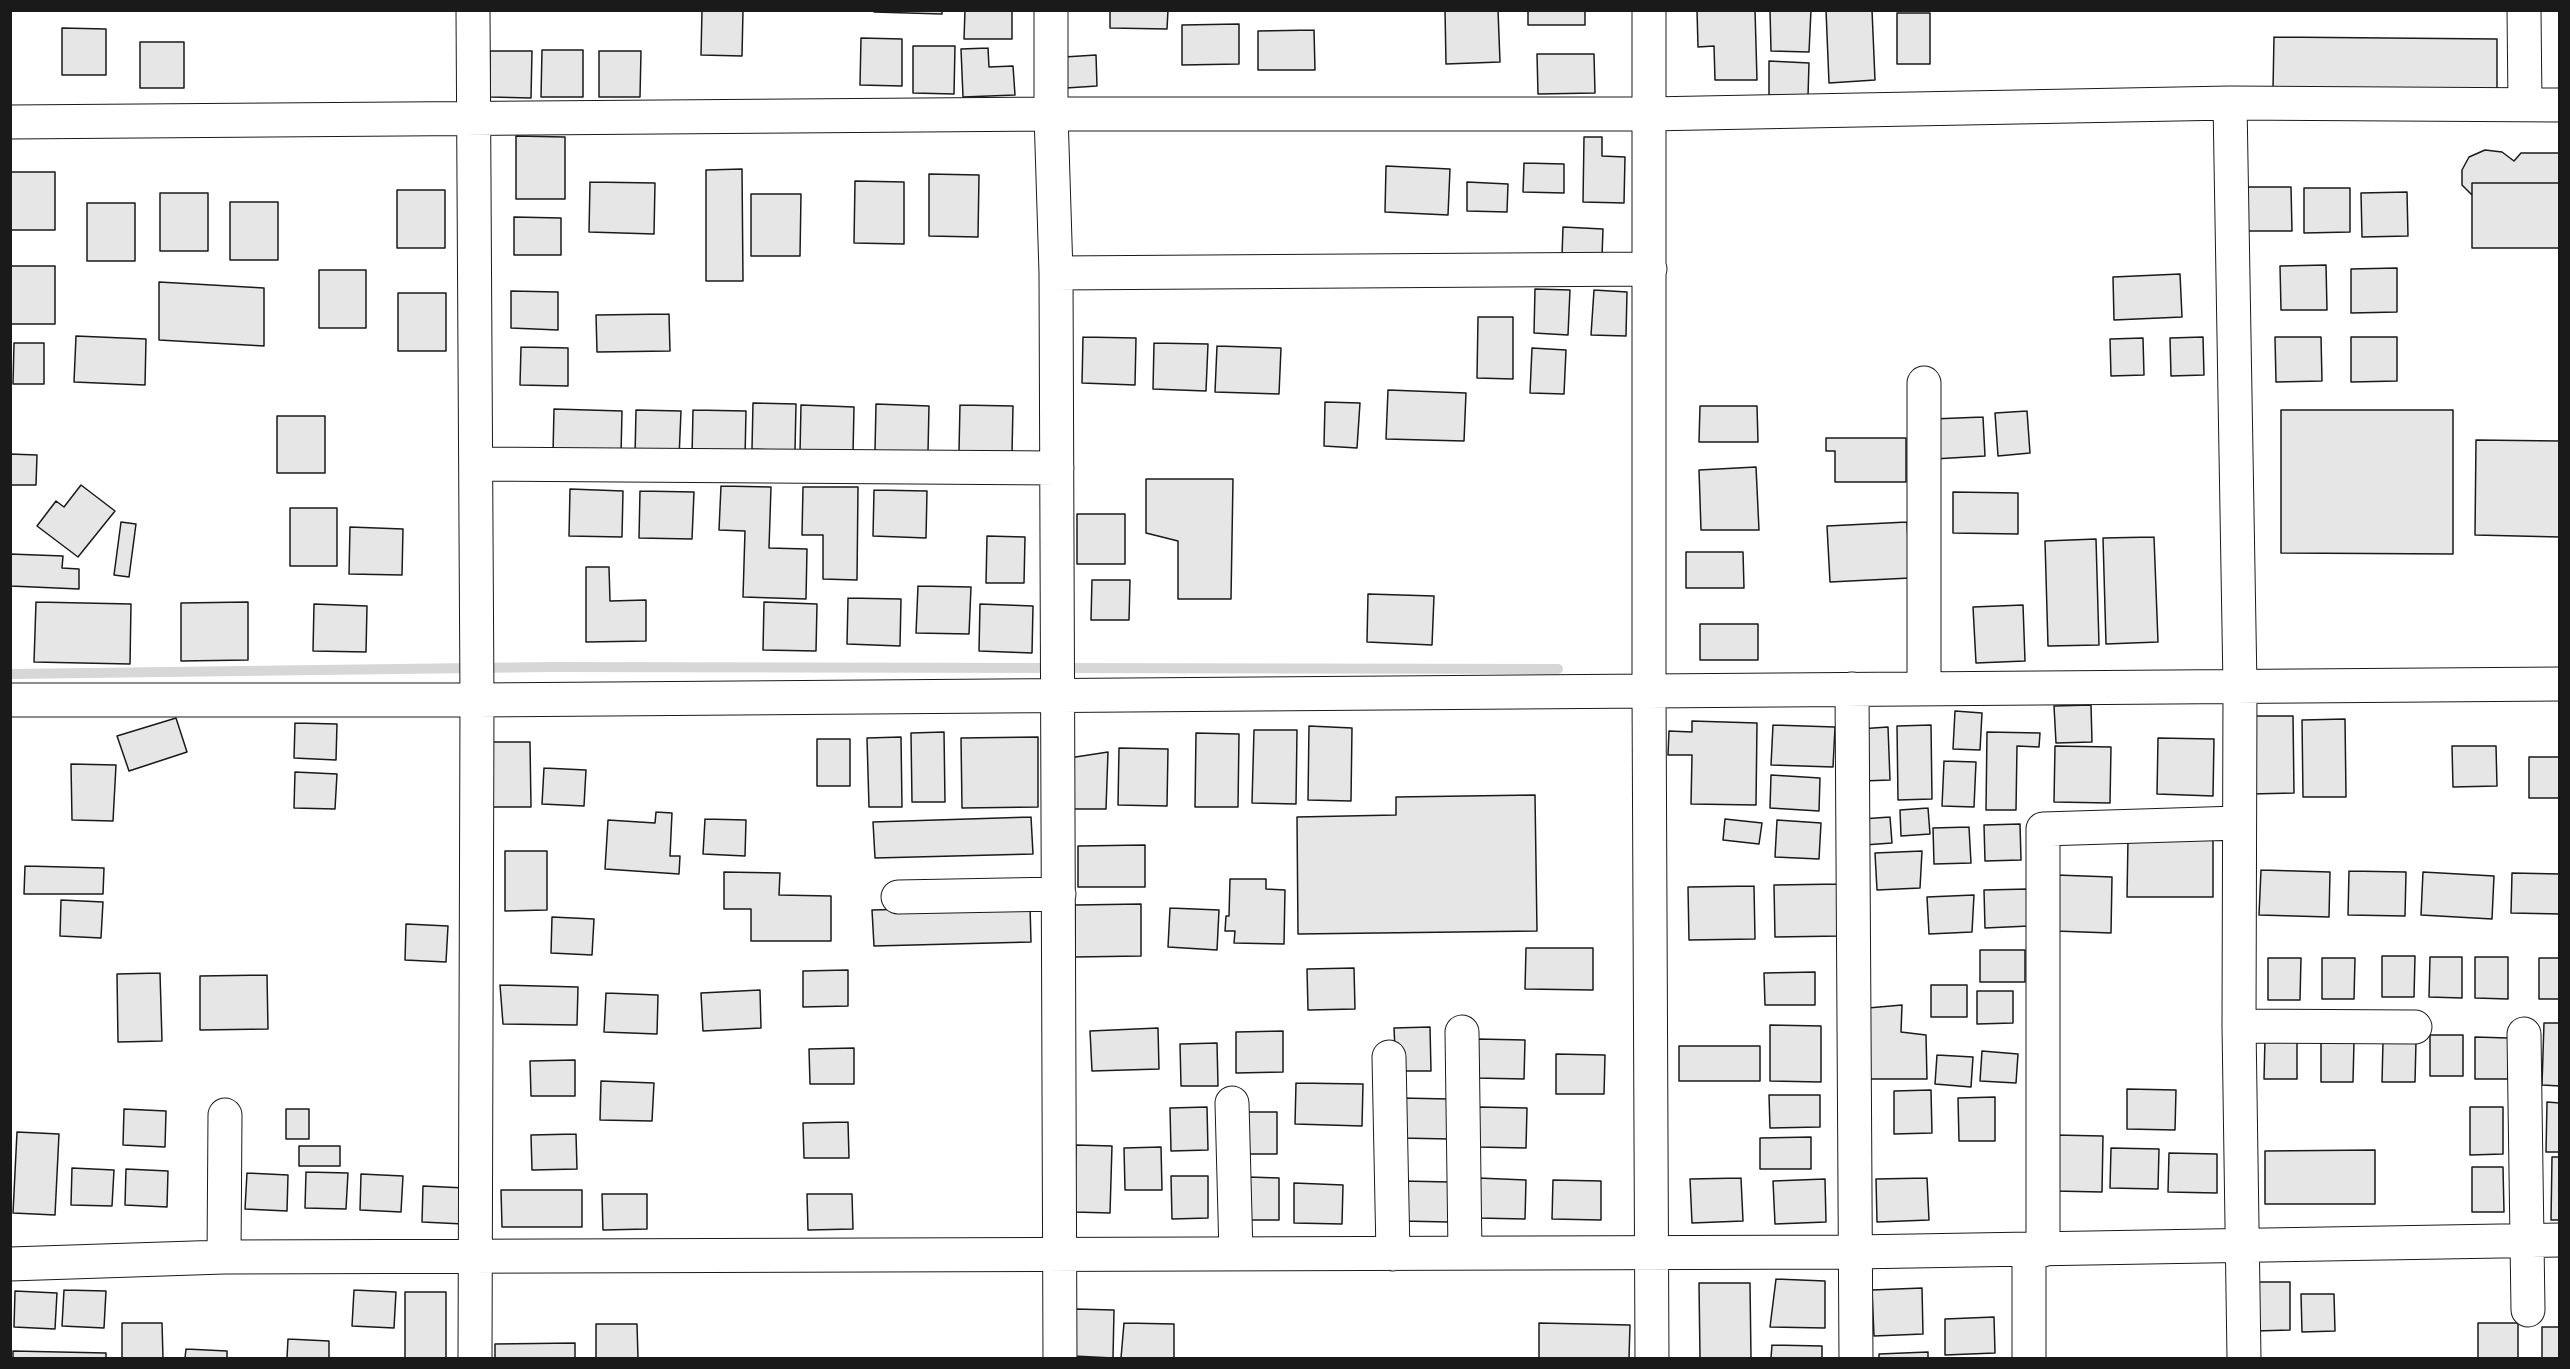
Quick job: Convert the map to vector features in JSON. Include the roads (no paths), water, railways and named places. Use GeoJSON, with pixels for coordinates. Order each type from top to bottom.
{"type":"FeatureCollection","features":[{"type":"Feature","properties":{"kind":"street"},"geometry":{"type":"LineString","coordinates":[[473,10],[477,700],[475,1359]]}},
{"type":"Feature","properties":{"kind":"street"},"geometry":{"type":"LineString","coordinates":[[1051,10],[1051,114],[1056,273],[1060,1359]]}},
{"type":"Feature","properties":{"kind":"street"},"geometry":{"type":"LineString","coordinates":[[1649,10],[1648,690],[1652,1359]]}},
{"type":"Feature","properties":{"kind":"street"},"geometry":{"type":"LineString","coordinates":[[2524,10],[2526,105]]}},
{"type":"Feature","properties":{"kind":"street"},"geometry":{"type":"LineString","coordinates":[[10,122],[1051,114],[1648,114],[2230,103],[2559,105]]}},
{"type":"Feature","properties":{"kind":"street"},"geometry":{"type":"LineString","coordinates":[[2230,103],[2240,687],[2239,1026],[2244,1359]]}},
{"type":"Feature","properties":{"kind":"street"},"geometry":{"type":"LineString","coordinates":[[1056,273],[1650,268]]}},
{"type":"Feature","properties":{"kind":"street"},"geometry":{"type":"LineString","coordinates":[[1923,383],[1924,689]]}},
{"type":"Feature","properties":{"kind":"street"},"geometry":{"type":"LineString","coordinates":[[476,465],[1057,468]]}},
{"type":"Feature","properties":{"kind":"street"},"geometry":{"type":"LineString","coordinates":[[10,700],[477,700],[2559,684]]}},
{"type":"Feature","properties":{"kind":"street"},"geometry":{"type":"LineString","coordinates":[[1852,689],[1856,1359]]}},
{"type":"Feature","properties":{"kind":"street"},"geometry":{"type":"LineString","coordinates":[[2029,1359],[2036,1249],[2043,829],[2238,823]]}},
{"type":"Feature","properties":{"kind":"street"},"geometry":{"type":"LineString","coordinates":[[898,897],[1059,894]]}},
{"type":"Feature","properties":{"kind":"street"},"geometry":{"type":"LineString","coordinates":[[2239,1026],[2415,1027]]}},
{"type":"Feature","properties":{"kind":"street"},"geometry":{"type":"LineString","coordinates":[[1462,1032],[1465,1253]]}},
{"type":"Feature","properties":{"kind":"street"},"geometry":{"type":"LineString","coordinates":[[2524,1034],[2544,1241],[2528,1310]]}},
{"type":"Feature","properties":{"kind":"street"},"geometry":{"type":"LineString","coordinates":[[1389,1057],[1393,1254]]}},
{"type":"Feature","properties":{"kind":"street"},"geometry":{"type":"LineString","coordinates":[[1232,1103],[1236,1254]]}},
{"type":"Feature","properties":{"kind":"street"},"geometry":{"type":"LineString","coordinates":[[224,1257],[225,1115]]}},
{"type":"Feature","properties":{"kind":"street"},"geometry":{"type":"LineString","coordinates":[[10,1264],[224,1257],[1854,1252],[2544,1241]]}},
{"type":"Feature","properties":{"kind":"waterway"},"geometry":{"type":"LineString","coordinates":[[10,674],[551,667],[1558,669]]}}]}
